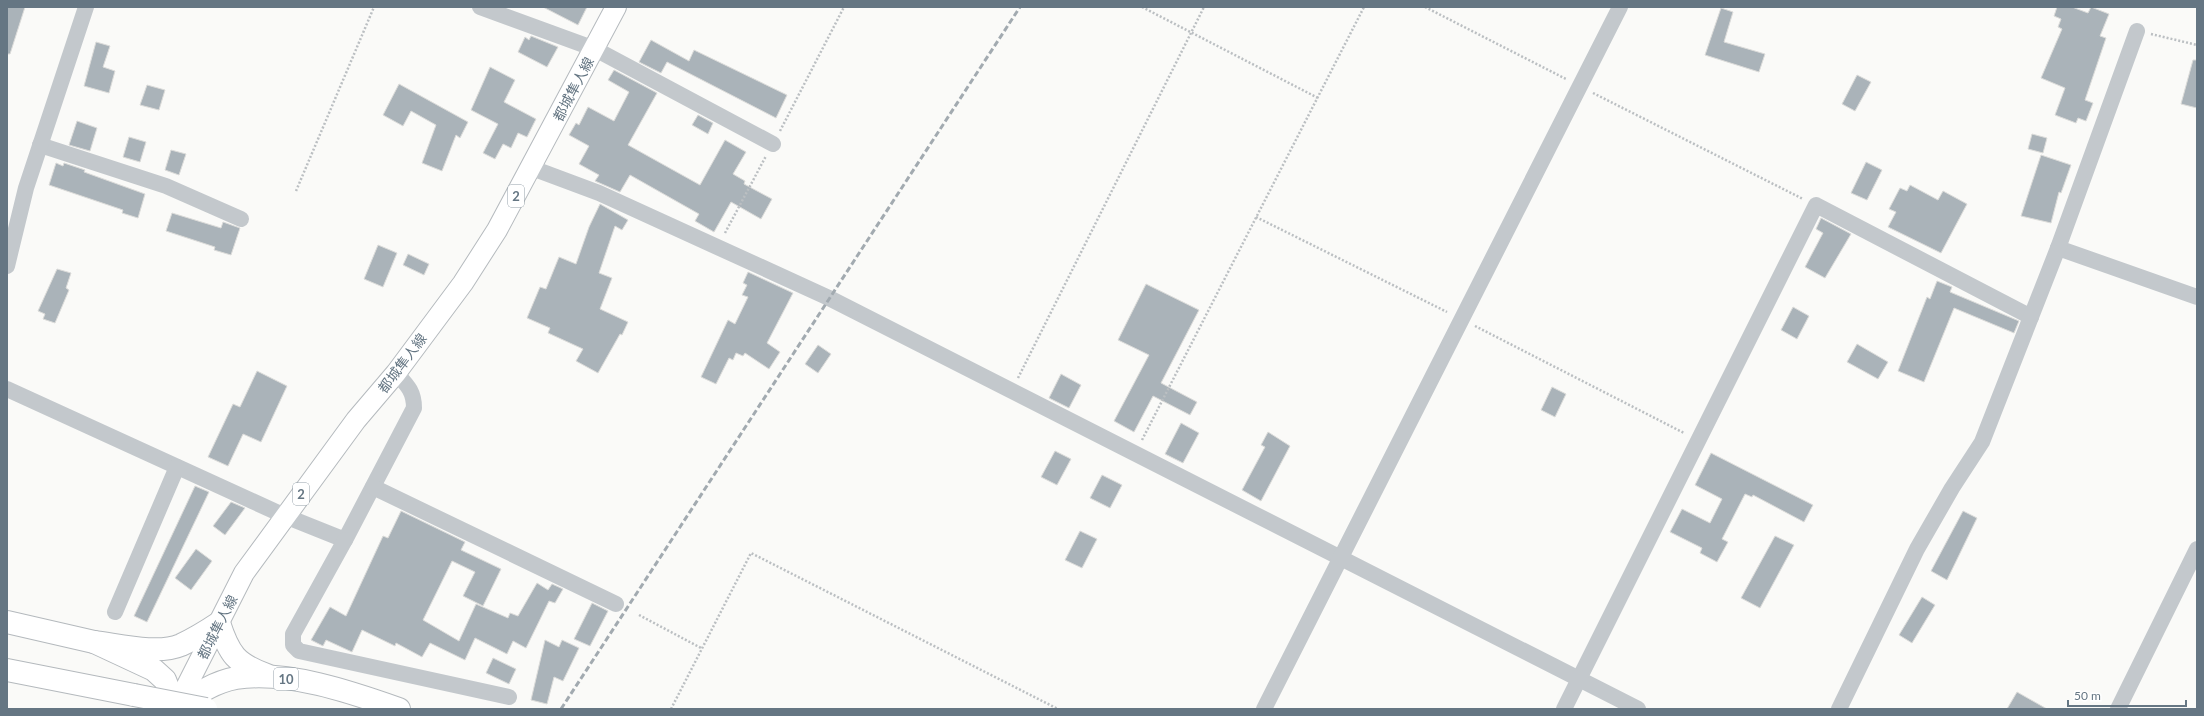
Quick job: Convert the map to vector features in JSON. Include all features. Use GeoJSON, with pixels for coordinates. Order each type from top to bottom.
{"type":"FeatureCollection","features":[{"type":"Feature","properties":{"kind":"highway"},"geometry":{"type":"LineString","coordinates":[[7,622],[94,642],[135,648],[160,649],[180,646],[219,624]]}},
{"type":"Feature","properties":{"kind":"highway","name":"10"},"geometry":{"type":"LineString","coordinates":[[219,624],[226,645],[236,659],[248,668],[268,676],[316,684],[399,709]]}},
{"type":"Feature","properties":{"kind":"highway"},"geometry":{"type":"LineString","coordinates":[[94,642],[154,670],[165,680],[172,695],[175,709]]}},
{"type":"Feature","properties":{"kind":"highway"},"geometry":{"type":"LineString","coordinates":[[7,670],[206,709]]}},
{"type":"Feature","properties":{"kind":"highway","name":"10"},"geometry":{"type":"LineString","coordinates":[[175,709],[213,685],[236,678],[268,676]]}},
{"type":"Feature","properties":{"kind":"main road","name":"都城隼人線"},"geometry":{"type":"LineString","coordinates":[[175,709],[244,574],[356,420],[396,373],[463,284],[497,230],[532,168],[616,7]]}},
{"type":"Feature","properties":{"kind":"street"},"geometry":{"type":"LineString","coordinates":[[7,266],[26,188],[86,7]]}},
{"type":"Feature","properties":{"kind":"street"},"geometry":{"type":"LineString","coordinates":[[480,7],[594,49],[773,144]]}},
{"type":"Feature","properties":{"kind":"street"},"geometry":{"type":"LineString","coordinates":[[1264,709],[1460,319],[1620,7]]}},
{"type":"Feature","properties":{"kind":"street"},"geometry":{"type":"LineString","coordinates":[[1839,709],[1917,549],[1952,488],[1982,442],[2058,248],[2137,31]]}},
{"type":"Feature","properties":{"kind":"street"},"geometry":{"type":"LineString","coordinates":[[40,145],[166,186],[241,219]]}},
{"type":"Feature","properties":{"kind":"street"},"geometry":{"type":"LineString","coordinates":[[532,168],[599,193],[718,246],[829,298],[1638,709]]}},
{"type":"Feature","properties":{"kind":"street"},"geometry":{"type":"LineString","coordinates":[[1564,709],[1816,205],[2031,317]]}},
{"type":"Feature","properties":{"kind":"street"},"geometry":{"type":"LineString","coordinates":[[2058,248],[2197,296]]}},
{"type":"Feature","properties":{"kind":"street"},"geometry":{"type":"LineString","coordinates":[[396,373],[411,389],[414,397],[414,408],[345,540],[293,634],[293,645],[299,651],[509,697]]}},
{"type":"Feature","properties":{"kind":"street"},"geometry":{"type":"LineString","coordinates":[[7,389],[177,468],[285,516],[345,540]]}},
{"type":"Feature","properties":{"kind":"street"},"geometry":{"type":"LineString","coordinates":[[116,612],[177,468]]}},
{"type":"Feature","properties":{"kind":"street"},"geometry":{"type":"LineString","coordinates":[[373,487],[616,604]]}},
{"type":"Feature","properties":{"kind":"street"},"geometry":{"type":"LineString","coordinates":[[2118,709],[2197,549]]}},
{"type":"Feature","properties":{"kind":"path"},"geometry":{"type":"LineString","coordinates":[[296,192],[374,7]]}},
{"type":"Feature","properties":{"kind":"path"},"geometry":{"type":"LineString","coordinates":[[718,246],[844,7]]}},
{"type":"Feature","properties":{"kind":"path"},"geometry":{"type":"LineString","coordinates":[[1142,7],[1318,98]]}},
{"type":"Feature","properties":{"kind":"path"},"geometry":{"type":"LineString","coordinates":[[1012,390],[1204,7]]}},
{"type":"Feature","properties":{"kind":"path"},"geometry":{"type":"LineString","coordinates":[[1136,453],[1364,7]]}},
{"type":"Feature","properties":{"kind":"path"},"geometry":{"type":"LineString","coordinates":[[1425,7],[1816,205]]}},
{"type":"Feature","properties":{"kind":"path"},"geometry":{"type":"LineString","coordinates":[[2137,31],[2197,45]]}},
{"type":"Feature","properties":{"kind":"path"},"geometry":{"type":"LineString","coordinates":[[1256,217],[1699,440]]}},
{"type":"Feature","properties":{"kind":"path"},"geometry":{"type":"LineString","coordinates":[[671,709],[751,553],[1058,709]]}},
{"type":"Feature","properties":{"kind":"path"},"geometry":{"type":"LineString","coordinates":[[639,615],[701,648]]}},
{"type":"Feature","properties":{"kind":"building"},"geometry":{"type":"Polygon","coordinates":[[[7,7],[25,7],[10,54],[7,54],[7,7]]]}},
{"type":"Feature","properties":{"kind":"building"},"geometry":{"type":"Polygon","coordinates":[[[543,7],[587,7],[578,25],[543,7]]]}},
{"type":"Feature","properties":{"kind":"building"},"geometry":{"type":"Polygon","coordinates":[[[2057,7],[2072,7],[2088,13],[2091,7],[2109,14],[2100,36],[2106,38],[2085,100],[2093,103],[2086,121],[2078,118],[2076,123],[2055,115],[2065,88],[2041,78],[2062,29],[2058,27],[2061,19],[2054,16],[2057,7]]]}},
{"type":"Feature","properties":{"kind":"building"},"geometry":{"type":"Polygon","coordinates":[[[1721,8],[1733,12],[1724,42],[1765,54],[1759,72],[1705,55],[1721,8]]]}},
{"type":"Feature","properties":{"kind":"building"},"geometry":{"type":"Polygon","coordinates":[[[531,36],[558,47],[547,67],[518,52],[525,37],[529,40],[531,36]]]}},
{"type":"Feature","properties":{"kind":"building"},"geometry":{"type":"Polygon","coordinates":[[[651,40],[689,61],[694,50],[787,95],[776,118],[667,62],[661,73],[639,62],[651,40]]]}},
{"type":"Feature","properties":{"kind":"building"},"geometry":{"type":"Polygon","coordinates":[[[96,42],[110,46],[103,67],[115,71],[109,93],[84,86],[96,42]]]}},
{"type":"Feature","properties":{"kind":"building"},"geometry":{"type":"Polygon","coordinates":[[[2193,60],[2197,60],[2197,108],[2181,104],[2193,60]]]}},
{"type":"Feature","properties":{"kind":"building"},"geometry":{"type":"Polygon","coordinates":[[[490,67],[515,80],[504,102],[536,119],[527,137],[518,133],[511,148],[503,144],[495,159],[483,153],[498,124],[471,110],[490,67]]]}},
{"type":"Feature","properties":{"kind":"building"},"geometry":{"type":"Polygon","coordinates":[[[614,70],[657,93],[628,145],[700,185],[725,140],[746,152],[733,174],[745,181],[744,184],[772,199],[761,219],[731,202],[714,232],[695,221],[699,214],[630,175],[620,192],[595,181],[599,175],[579,164],[589,146],[569,135],[576,123],[579,125],[588,107],[614,121],[629,92],[608,80],[614,70]]]}},
{"type":"Feature","properties":{"kind":"building"},"geometry":{"type":"Polygon","coordinates":[[[1857,75],[1871,82],[1855,111],[1842,104],[1857,75]]]}},
{"type":"Feature","properties":{"kind":"building"},"geometry":{"type":"Polygon","coordinates":[[[399,84],[468,122],[460,138],[456,135],[442,171],[422,163],[436,125],[411,111],[403,126],[383,115],[399,84]]]}},
{"type":"Feature","properties":{"kind":"building"},"geometry":{"type":"Polygon","coordinates":[[[147,85],[165,90],[159,110],[140,105],[147,85]]]}},
{"type":"Feature","properties":{"kind":"building"},"geometry":{"type":"Polygon","coordinates":[[[698,115],[713,123],[708,134],[692,125],[698,115]]]}},
{"type":"Feature","properties":{"kind":"building"},"geometry":{"type":"Polygon","coordinates":[[[77,121],[97,128],[90,151],[69,145],[77,121]]]}},
{"type":"Feature","properties":{"kind":"building"},"geometry":{"type":"Polygon","coordinates":[[[2032,134],[2047,138],[2043,153],[2028,149],[2032,134]]]}},
{"type":"Feature","properties":{"kind":"building"},"geometry":{"type":"Polygon","coordinates":[[[129,137],[146,142],[140,162],[123,157],[129,137]]]}},
{"type":"Feature","properties":{"kind":"building"},"geometry":{"type":"Polygon","coordinates":[[[171,150],[186,154],[179,175],[165,170],[171,150]]]}},
{"type":"Feature","properties":{"kind":"building"},"geometry":{"type":"Polygon","coordinates":[[[2041,155],[2071,165],[2061,193],[2059,192],[2051,223],[2021,216],[2041,155]]]}},
{"type":"Feature","properties":{"kind":"building"},"geometry":{"type":"Polygon","coordinates":[[[1866,162],[1882,170],[1867,200],[1851,193],[1866,162]]]}},
{"type":"Feature","properties":{"kind":"building"},"geometry":{"type":"Polygon","coordinates":[[[56,163],[63,166],[64,163],[85,170],[84,172],[145,194],[138,218],[122,213],[123,210],[49,185],[56,163]]]}},
{"type":"Feature","properties":{"kind":"building"},"geometry":{"type":"Polygon","coordinates":[[[1910,185],[1938,200],[1943,191],[1967,204],[1941,253],[1888,227],[1896,212],[1889,209],[1900,188],[1907,191],[1910,185]]]}},
{"type":"Feature","properties":{"kind":"building"},"geometry":{"type":"Polygon","coordinates":[[[600,204],[628,220],[622,230],[615,226],[599,273],[612,278],[600,309],[628,322],[622,335],[620,334],[598,373],[576,361],[583,349],[548,333],[550,328],[527,318],[540,287],[546,289],[559,257],[576,264],[589,227],[600,204]]]}},
{"type":"Feature","properties":{"kind":"building"},"geometry":{"type":"Polygon","coordinates":[[[172,213],[221,228],[223,222],[240,228],[231,255],[214,250],[215,247],[166,231],[172,213]]]}},
{"type":"Feature","properties":{"kind":"building"},"geometry":{"type":"Polygon","coordinates":[[[1821,218],[1851,234],[1825,278],[1805,267],[1823,233],[1816,229],[1821,218]]]}},
{"type":"Feature","properties":{"kind":"building"},"geometry":{"type":"Polygon","coordinates":[[[378,245],[397,253],[383,287],[364,279],[378,245]]]}},
{"type":"Feature","properties":{"kind":"building"},"geometry":{"type":"Polygon","coordinates":[[[408,254],[429,264],[424,275],[403,265],[408,254]]]}},
{"type":"Feature","properties":{"kind":"building"},"geometry":{"type":"Polygon","coordinates":[[[57,269],[71,273],[66,288],[69,290],[55,323],[43,319],[45,314],[38,311],[57,269]]]}},
{"type":"Feature","properties":{"kind":"building"},"geometry":{"type":"Polygon","coordinates":[[[748,272],[793,293],[767,343],[780,352],[769,369],[745,353],[743,356],[736,353],[733,360],[729,358],[716,384],[701,377],[728,320],[735,324],[748,297],[742,295],[747,285],[743,283],[748,272]]]}},
{"type":"Feature","properties":{"kind":"building"},"geometry":{"type":"Polygon","coordinates":[[[1937,281],[1952,287],[1950,292],[2019,321],[2014,333],[1954,308],[1924,382],[1898,371],[1927,297],[1930,299],[1937,281]]]}},
{"type":"Feature","properties":{"kind":"building"},"geometry":{"type":"Polygon","coordinates":[[[1146,284],[1199,310],[1161,383],[1197,402],[1190,415],[1153,396],[1134,432],[1114,421],[1149,355],[1118,340],[1146,284]]]}},
{"type":"Feature","properties":{"kind":"building"},"geometry":{"type":"Polygon","coordinates":[[[1793,307],[1809,316],[1797,339],[1781,330],[1793,307]]]}},
{"type":"Feature","properties":{"kind":"building"},"geometry":{"type":"Polygon","coordinates":[[[1857,344],[1888,362],[1878,379],[1847,362],[1857,344]]]}},
{"type":"Feature","properties":{"kind":"building"},"geometry":{"type":"Polygon","coordinates":[[[818,345],[831,354],[818,373],[805,364],[818,345]]]}},
{"type":"Feature","properties":{"kind":"building"},"geometry":{"type":"Polygon","coordinates":[[[257,371],[287,386],[261,442],[243,434],[228,466],[208,457],[233,404],[240,407],[257,371]]]}},
{"type":"Feature","properties":{"kind":"building"},"geometry":{"type":"Polygon","coordinates":[[[1061,374],[1081,385],[1069,408],[1049,398],[1061,374]]]}},
{"type":"Feature","properties":{"kind":"building"},"geometry":{"type":"Polygon","coordinates":[[[1552,387],[1566,394],[1555,417],[1541,410],[1552,387]]]}},
{"type":"Feature","properties":{"kind":"building"},"geometry":{"type":"Polygon","coordinates":[[[1181,423],[1199,433],[1183,463],[1165,454],[1181,423]]]}},
{"type":"Feature","properties":{"kind":"building"},"geometry":{"type":"Polygon","coordinates":[[[1268,432],[1290,446],[1261,501],[1242,490],[1265,447],[1261,445],[1268,432]]]}},
{"type":"Feature","properties":{"kind":"building"},"geometry":{"type":"Polygon","coordinates":[[[1055,451],[1071,459],[1057,485],[1041,477],[1055,451]]]}},
{"type":"Feature","properties":{"kind":"building"},"geometry":{"type":"Polygon","coordinates":[[[1711,453],[1813,505],[1804,522],[1753,495],[1752,497],[1745,494],[1722,539],[1728,542],[1717,562],[1700,553],[1702,548],[1670,532],[1682,509],[1710,523],[1722,499],[1695,485],[1711,453]]]}},
{"type":"Feature","properties":{"kind":"building"},"geometry":{"type":"Polygon","coordinates":[[[1102,475],[1122,485],[1110,508],[1090,498],[1102,475]]]}},
{"type":"Feature","properties":{"kind":"building"},"geometry":{"type":"Polygon","coordinates":[[[195,486],[209,492],[147,622],[134,616],[195,486]]]}},
{"type":"Feature","properties":{"kind":"building"},"geometry":{"type":"Polygon","coordinates":[[[231,502],[245,508],[225,535],[213,526],[231,502]]]}},
{"type":"Feature","properties":{"kind":"building"},"geometry":{"type":"Polygon","coordinates":[[[401,511],[465,542],[461,550],[501,569],[483,606],[463,596],[475,572],[452,561],[423,620],[459,641],[476,604],[508,618],[510,613],[518,616],[537,583],[548,590],[552,584],[563,589],[555,603],[549,601],[526,648],[513,641],[507,654],[475,638],[465,660],[430,643],[422,657],[396,643],[395,646],[362,630],[352,652],[326,640],[323,646],[311,640],[330,607],[346,616],[383,536],[388,538],[401,511]]]}},
{"type":"Feature","properties":{"kind":"building"},"geometry":{"type":"Polygon","coordinates":[[[1963,511],[1977,518],[1947,580],[1931,571],[1963,511]]]}},
{"type":"Feature","properties":{"kind":"building"},"geometry":{"type":"Polygon","coordinates":[[[1080,531],[1097,539],[1082,568],[1065,560],[1080,531]]]}},
{"type":"Feature","properties":{"kind":"building"},"geometry":{"type":"Polygon","coordinates":[[[1775,536],[1794,545],[1760,608],[1741,598],[1775,536]]]}},
{"type":"Feature","properties":{"kind":"building"},"geometry":{"type":"Polygon","coordinates":[[[196,549],[212,561],[191,590],[175,578],[196,549]]]}},
{"type":"Feature","properties":{"kind":"building"},"geometry":{"type":"Polygon","coordinates":[[[1922,597],[1935,605],[1912,643],[1899,635],[1922,597]]]}},
{"type":"Feature","properties":{"kind":"building"},"geometry":{"type":"Polygon","coordinates":[[[592,603],[608,611],[590,646],[574,639],[592,603]]]}},
{"type":"Feature","properties":{"kind":"building"},"geometry":{"type":"Polygon","coordinates":[[[545,640],[559,647],[562,640],[579,648],[563,681],[554,677],[547,704],[531,700],[545,640]]]}},
{"type":"Feature","properties":{"kind":"building"},"geometry":{"type":"Polygon","coordinates":[[[493,658],[516,669],[509,684],[486,673],[493,658]]]}},
{"type":"Feature","properties":{"kind":"building"},"geometry":{"type":"Polygon","coordinates":[[[2017,692],[2047,709],[2007,709],[2017,692]]]}},
{"type":"Feature","properties":{"kind":"railway"},"geometry":{"type":"LineString","coordinates":[[561,709],[1020,7]]}}]}
